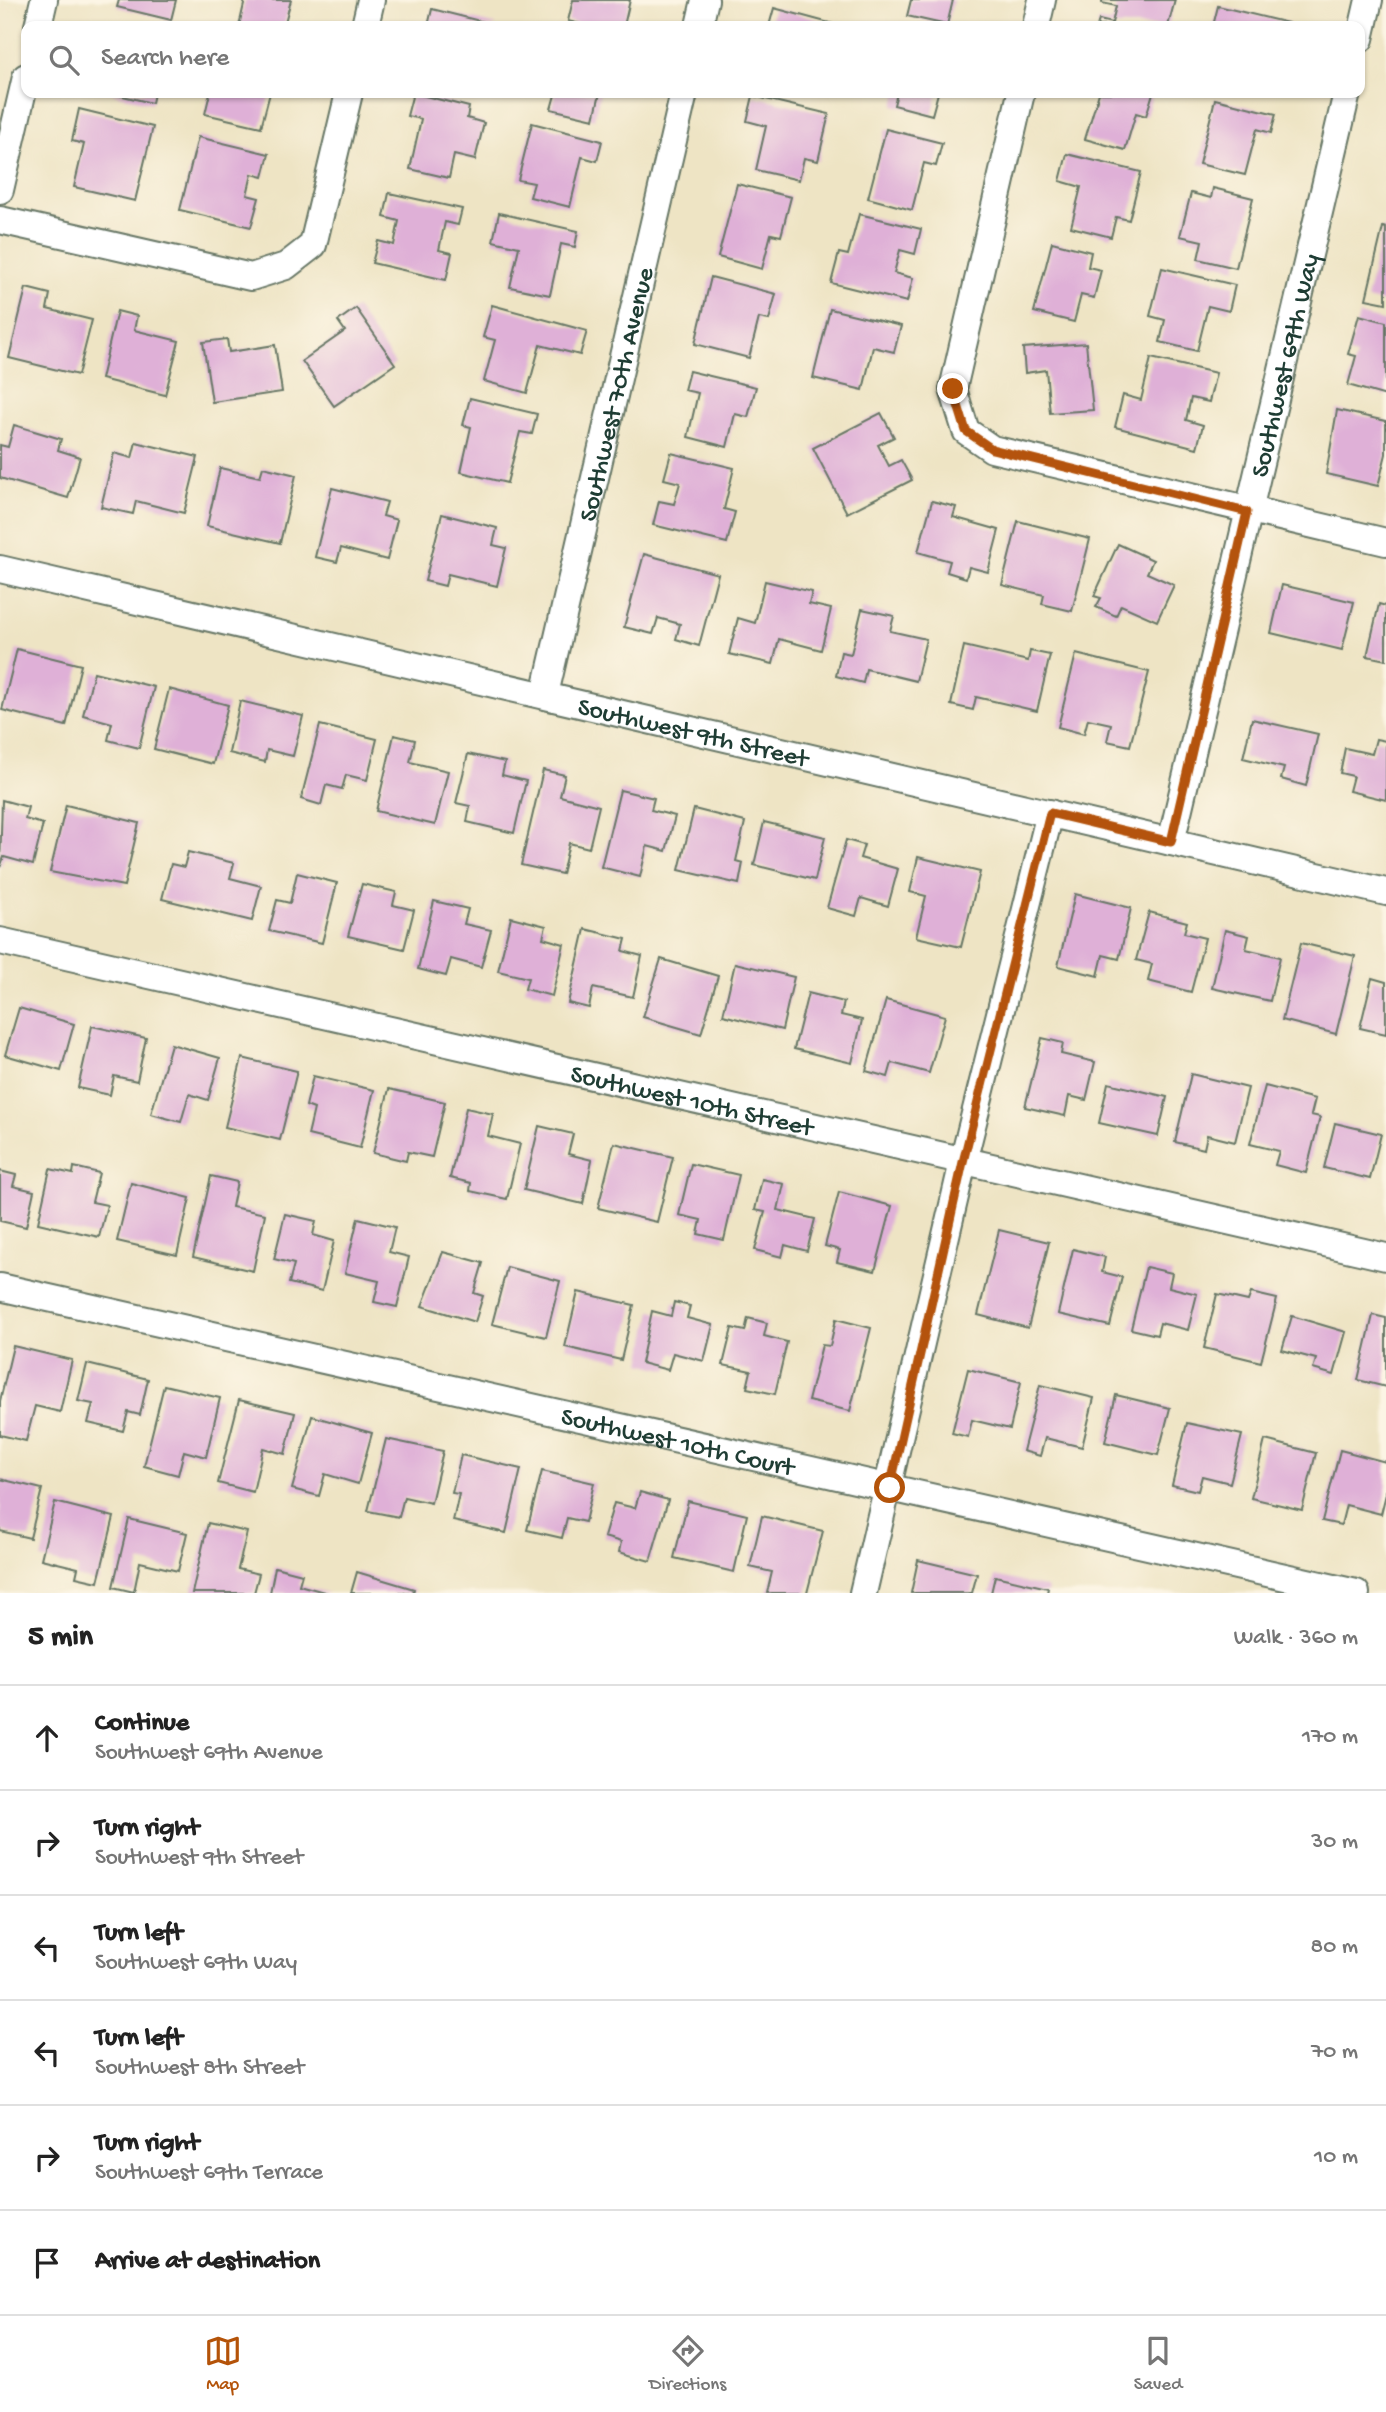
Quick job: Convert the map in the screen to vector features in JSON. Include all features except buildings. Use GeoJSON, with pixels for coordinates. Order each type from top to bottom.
{"type":"FeatureCollection","features":[{"type":"Feature","properties":{"kind":"street"},"geometry":{"type":"LineString","coordinates":[[39,21],[44,0]]}},
{"type":"Feature","properties":{"kind":"street"},"geometry":{"type":"LineString","coordinates":[[366,21],[371,0]]}},
{"type":"Feature","properties":{"kind":"street"},"geometry":{"type":"LineString","coordinates":[[700,21],[705,0]]}},
{"type":"Feature","properties":{"kind":"street"},"geometry":{"type":"LineString","coordinates":[[1037,21],[1042,0]]}},
{"type":"Feature","properties":{"kind":"street"},"geometry":{"type":"LineString","coordinates":[[1364,21],[1369,0]]}},
{"type":"Feature","properties":{"kind":"street"},"geometry":{"type":"LineString","coordinates":[[0,190],[21,98]]}},
{"type":"Feature","properties":{"kind":"street"},"geometry":{"type":"LineString","coordinates":[[0,220],[251,277],[286,267],[313,245],[348,98]]}},
{"type":"Feature","properties":{"kind":"street","name":"Southwest 70th Avenue"},"geometry":{"type":"LineString","coordinates":[[545,694],[683,98]]}},
{"type":"Feature","properties":{"kind":"street"},"geometry":{"type":"LineString","coordinates":[[1020,98],[953,389],[966,431],[992,449],[1247,512],[1386,542]]}},
{"type":"Feature","properties":{"kind":"street","name":"Southwest 69th Way"},"geometry":{"type":"LineString","coordinates":[[1171,842],[1346,98]]}},
{"type":"Feature","properties":{"kind":"street","name":"Southwest 9th Street"},"geometry":{"type":"LineString","coordinates":[[0,569],[1386,892]]}},
{"type":"Feature","properties":{"kind":"street"},"geometry":{"type":"LineString","coordinates":[[863,1593],[890,1488],[963,1162],[1050,813]]}},
{"type":"Feature","properties":{"kind":"street","name":"Southwest 10th Street"},"geometry":{"type":"LineString","coordinates":[[0,941],[1386,1257]]}},
{"type":"Feature","properties":{"kind":"street","name":"Southwest 10th Court"},"geometry":{"type":"LineString","coordinates":[[0,1287],[1356,1593]]}},
{"type":"Feature","properties":{"kind":"route"},"geometry":{"type":"LineString","coordinates":[[890,1488],[963,1162],[1050,813],[1171,842],[1247,512],[992,449],[966,431],[953,389]]}}]}
